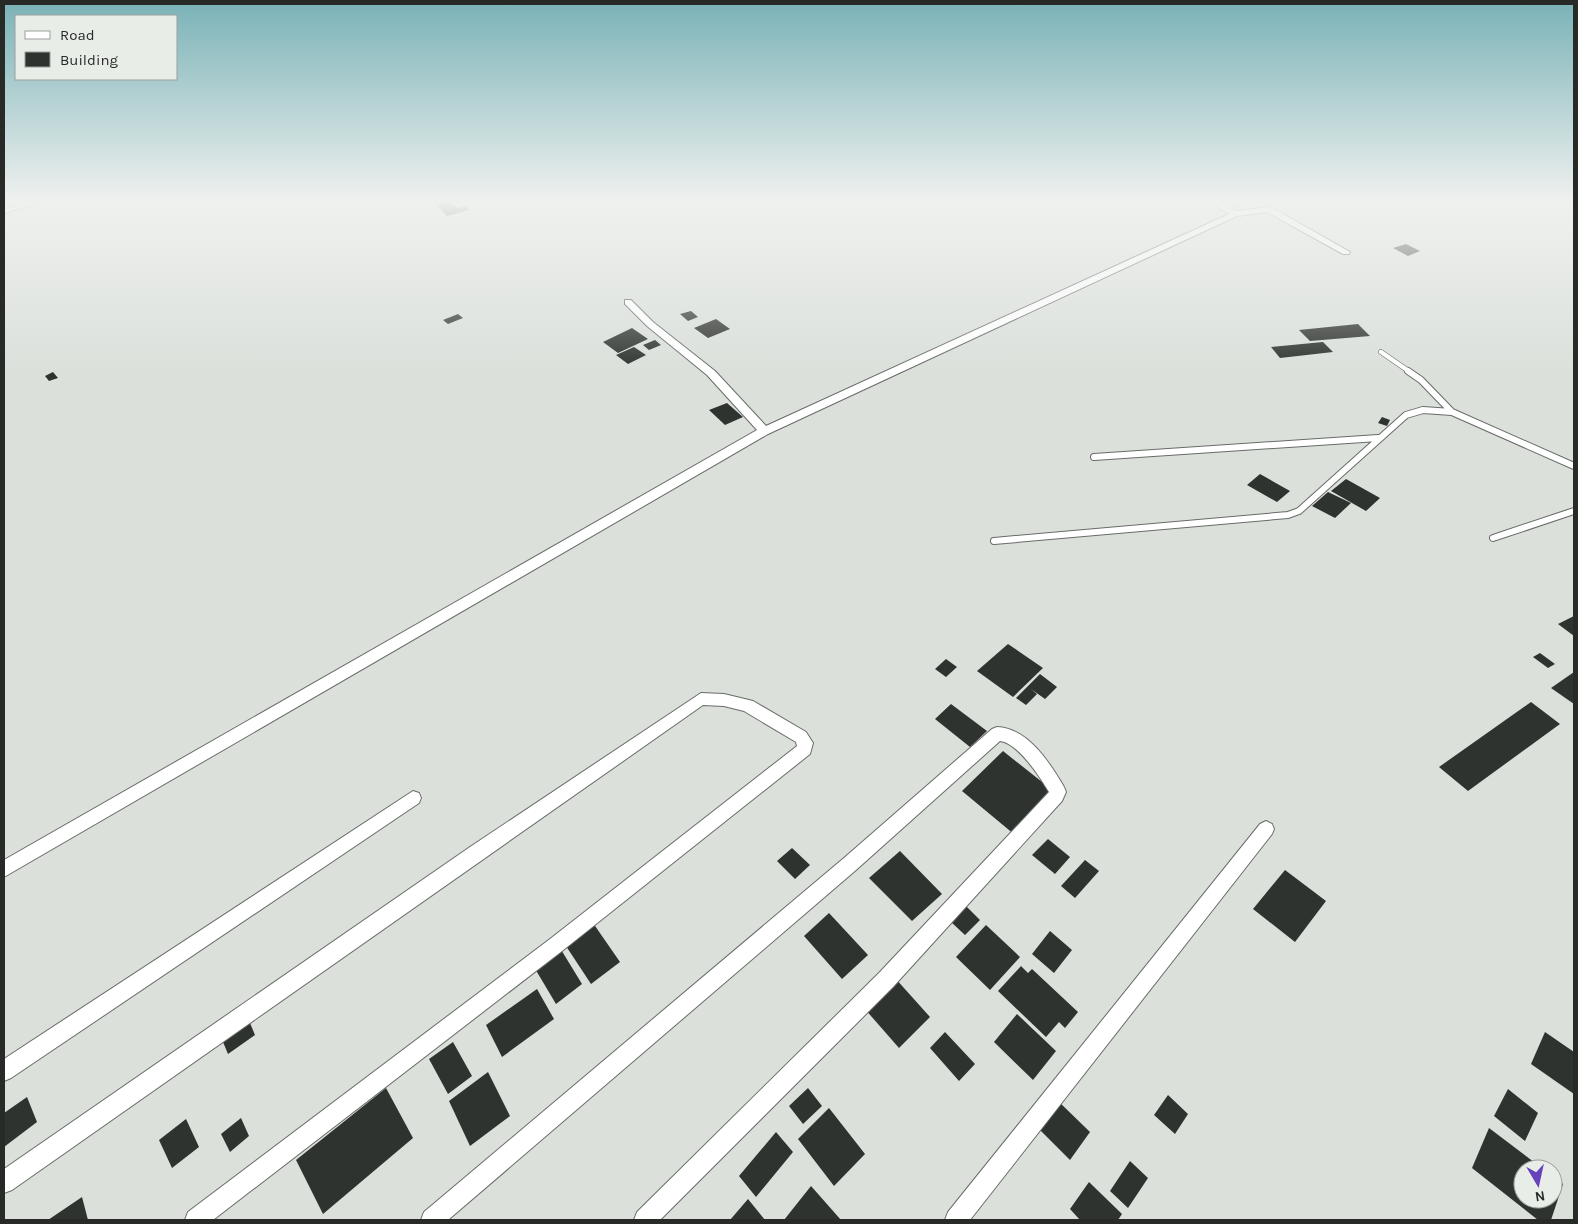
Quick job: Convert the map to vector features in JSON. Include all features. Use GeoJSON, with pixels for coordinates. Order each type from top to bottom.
{"type":"FeatureCollection","features":[{"type":"Feature","properties":{"kind":"street"},"geometry":{"type":"LineString","coordinates":[[4,869],[764,431],[1119,258]]}},
{"type":"Feature","properties":{"kind":"street"},"geometry":{"type":"LineString","coordinates":[[628,302],[650,324],[711,373],[764,431]]}},
{"type":"Feature","properties":{"kind":"street"},"geometry":{"type":"LineString","coordinates":[[4,1182],[476,852],[701,699],[724,700],[748,705],[801,737],[805,743],[804,749],[556,945],[196,1220]]}},
{"type":"Feature","properties":{"kind":"street"},"geometry":{"type":"LineString","coordinates":[[432,1220],[850,864],[997,734],[1005,734],[1025,748],[1046,770],[1058,792],[1056,796],[886,980],[644,1220]]}},
{"type":"Feature","properties":{"kind":"street"},"geometry":{"type":"LineString","coordinates":[[4,1071],[413,798]]}},
{"type":"Feature","properties":{"kind":"street"},"geometry":{"type":"LineString","coordinates":[[956,1220],[1266,829]]}},
{"type":"Feature","properties":{"kind":"lane"},"geometry":{"type":"LineString","coordinates":[[1381,352],[1421,380],[1452,412]]}},
{"type":"Feature","properties":{"kind":"lane"},"geometry":{"type":"LineString","coordinates":[[994,541],[1288,515],[1300,511],[1379,438],[1413,412],[1435,410],[1452,412],[1574,466]]}},
{"type":"Feature","properties":{"kind":"lane"},"geometry":{"type":"LineString","coordinates":[[1094,457],[1379,438]]}},
{"type":"Feature","properties":{"kind":"lane"},"geometry":{"type":"LineString","coordinates":[[1493,538],[1574,511]]}},
{"type":"Feature","properties":{"kind":"building"},"geometry":{"type":"Polygon","coordinates":[[[691,311],[698,317],[688,321],[680,314],[691,311]]]}},
{"type":"Feature","properties":{"kind":"building"},"geometry":{"type":"Polygon","coordinates":[[[458,314],[463,318],[448,324],[443,320],[458,314]]]}},
{"type":"Feature","properties":{"kind":"building"},"geometry":{"type":"Polygon","coordinates":[[[716,319],[730,329],[708,338],[694,328],[716,319]]]}},
{"type":"Feature","properties":{"kind":"building"},"geometry":{"type":"Polygon","coordinates":[[[1358,324],[1370,336],[1310,341],[1299,330],[1358,324]]]}},
{"type":"Feature","properties":{"kind":"building"},"geometry":{"type":"Polygon","coordinates":[[[632,328],[648,339],[618,353],[603,342],[632,328]]]}},
{"type":"Feature","properties":{"kind":"building"},"geometry":{"type":"Polygon","coordinates":[[[655,340],[661,345],[649,350],[643,345],[655,340]]]}},
{"type":"Feature","properties":{"kind":"building"},"geometry":{"type":"Polygon","coordinates":[[[1323,342],[1333,352],[1280,358],[1271,347],[1323,342]]]}},
{"type":"Feature","properties":{"kind":"building"},"geometry":{"type":"Polygon","coordinates":[[[634,347],[646,355],[628,364],[616,355],[634,347]]]}},
{"type":"Feature","properties":{"kind":"building"},"geometry":{"type":"Polygon","coordinates":[[[53,372],[58,378],[49,381],[45,376],[53,372]]]}},
{"type":"Feature","properties":{"kind":"building"},"geometry":{"type":"Polygon","coordinates":[[[727,403],[743,417],[725,425],[709,410],[727,403]]]}},
{"type":"Feature","properties":{"kind":"building"},"geometry":{"type":"Polygon","coordinates":[[[1382,417],[1390,420],[1387,426],[1378,423],[1382,417]]]}},
{"type":"Feature","properties":{"kind":"building"},"geometry":{"type":"Polygon","coordinates":[[[1260,474],[1290,491],[1277,502],[1247,485],[1260,474]]]}},
{"type":"Feature","properties":{"kind":"building"},"geometry":{"type":"Polygon","coordinates":[[[1346,479],[1380,498],[1366,511],[1331,491],[1346,479]]]}},
{"type":"Feature","properties":{"kind":"building"},"geometry":{"type":"Polygon","coordinates":[[[1328,492],[1351,503],[1335,518],[1312,506],[1328,492]]]}},
{"type":"Feature","properties":{"kind":"building"},"geometry":{"type":"Polygon","coordinates":[[[1574,616],[1574,636],[1558,624],[1574,616]]]}},
{"type":"Feature","properties":{"kind":"building"},"geometry":{"type":"Polygon","coordinates":[[[1008,644],[1043,668],[1013,697],[977,671],[1008,644]]]}},
{"type":"Feature","properties":{"kind":"building"},"geometry":{"type":"Polygon","coordinates":[[[1540,653],[1555,664],[1548,668],[1533,657],[1540,653]]]}},
{"type":"Feature","properties":{"kind":"building"},"geometry":{"type":"Polygon","coordinates":[[[946,659],[957,667],[946,677],[935,669],[946,659]]]}},
{"type":"Feature","properties":{"kind":"building"},"geometry":{"type":"Polygon","coordinates":[[[1574,672],[1574,704],[1551,688],[1574,672]]]}},
{"type":"Feature","properties":{"kind":"building"},"geometry":{"type":"Polygon","coordinates":[[[1040,674],[1057,687],[1045,699],[1031,689],[1037,694],[1026,705],[1016,698],[1040,674]]]}},
{"type":"Feature","properties":{"kind":"building"},"geometry":{"type":"Polygon","coordinates":[[[1531,702],[1560,724],[1468,791],[1439,767],[1531,702]]]}},
{"type":"Feature","properties":{"kind":"building"},"geometry":{"type":"Polygon","coordinates":[[[951,704],[987,731],[970,747],[935,719],[951,704]]]}},
{"type":"Feature","properties":{"kind":"building"},"geometry":{"type":"Polygon","coordinates":[[[1003,751],[1056,793],[1015,835],[962,791],[1003,751]]]}},
{"type":"Feature","properties":{"kind":"building"},"geometry":{"type":"Polygon","coordinates":[[[1048,839],[1070,857],[1055,874],[1032,855],[1048,839]]]}},
{"type":"Feature","properties":{"kind":"building"},"geometry":{"type":"Polygon","coordinates":[[[792,848],[810,865],[795,879],[777,861],[792,848]]]}},
{"type":"Feature","properties":{"kind":"building"},"geometry":{"type":"Polygon","coordinates":[[[900,851],[942,894],[912,921],[869,878],[900,851]]]}},
{"type":"Feature","properties":{"kind":"building"},"geometry":{"type":"Polygon","coordinates":[[[1085,860],[1099,871],[1075,898],[1061,886],[1085,860]]]}},
{"type":"Feature","properties":{"kind":"building"},"geometry":{"type":"Polygon","coordinates":[[[1285,870],[1326,901],[1295,942],[1253,909],[1285,870]]]}},
{"type":"Feature","properties":{"kind":"building"},"geometry":{"type":"Polygon","coordinates":[[[966,906],[980,920],[965,935],[951,922],[966,906]]]}},
{"type":"Feature","properties":{"kind":"building"},"geometry":{"type":"Polygon","coordinates":[[[829,913],[868,955],[842,979],[804,936],[829,913]]]}},
{"type":"Feature","properties":{"kind":"building"},"geometry":{"type":"Polygon","coordinates":[[[593,923],[620,962],[591,984],[564,943],[593,923]]]}},
{"type":"Feature","properties":{"kind":"building"},"geometry":{"type":"Polygon","coordinates":[[[986,925],[1020,957],[990,990],[956,957],[986,925]]]}},
{"type":"Feature","properties":{"kind":"building"},"geometry":{"type":"Polygon","coordinates":[[[1050,931],[1072,950],[1054,973],[1032,954],[1050,931]]]}},
{"type":"Feature","properties":{"kind":"building"},"geometry":{"type":"Polygon","coordinates":[[[560,948],[582,984],[556,1004],[534,967],[560,948]]]}},
{"type":"Feature","properties":{"kind":"building"},"geometry":{"type":"Polygon","coordinates":[[[1021,966],[1028,973],[1032,969],[1078,1012],[1065,1028],[1059,1022],[1046,1037],[998,991],[1021,966]]]}},
{"type":"Feature","properties":{"kind":"building"},"geometry":{"type":"Polygon","coordinates":[[[895,978],[930,1017],[899,1048],[864,1008],[895,978]]]}},
{"type":"Feature","properties":{"kind":"building"},"geometry":{"type":"Polygon","coordinates":[[[537,989],[554,1019],[502,1057],[486,1025],[537,989]]]}},
{"type":"Feature","properties":{"kind":"building"},"geometry":{"type":"Polygon","coordinates":[[[1017,1014],[1056,1051],[1033,1080],[994,1042],[1017,1014]]]}},
{"type":"Feature","properties":{"kind":"building"},"geometry":{"type":"Polygon","coordinates":[[[250,1023],[255,1035],[228,1054],[223,1042],[250,1023]]]}},
{"type":"Feature","properties":{"kind":"building"},"geometry":{"type":"Polygon","coordinates":[[[945,1032],[975,1064],[959,1081],[930,1048],[945,1032]]]}},
{"type":"Feature","properties":{"kind":"building"},"geometry":{"type":"Polygon","coordinates":[[[1545,1032],[1574,1052],[1574,1094],[1531,1064],[1545,1032]]]}},
{"type":"Feature","properties":{"kind":"building"},"geometry":{"type":"Polygon","coordinates":[[[453,1042],[472,1076],[448,1094],[429,1059],[453,1042]]]}},
{"type":"Feature","properties":{"kind":"building"},"geometry":{"type":"Polygon","coordinates":[[[488,1072],[510,1116],[470,1146],[449,1101],[488,1072]]]}},
{"type":"Feature","properties":{"kind":"building"},"geometry":{"type":"Polygon","coordinates":[[[386,1088],[413,1138],[323,1214],[296,1160],[386,1088]]]}},
{"type":"Feature","properties":{"kind":"building"},"geometry":{"type":"Polygon","coordinates":[[[808,1088],[822,1106],[803,1124],[789,1106],[808,1088]]]}},
{"type":"Feature","properties":{"kind":"building"},"geometry":{"type":"Polygon","coordinates":[[[1508,1089],[1538,1113],[1525,1141],[1494,1116],[1508,1089]]]}},
{"type":"Feature","properties":{"kind":"building"},"geometry":{"type":"Polygon","coordinates":[[[1168,1095],[1188,1114],[1175,1134],[1154,1115],[1168,1095]]]}},
{"type":"Feature","properties":{"kind":"building"},"geometry":{"type":"Polygon","coordinates":[[[27,1097],[37,1122],[4,1147],[4,1113],[27,1097]]]}},
{"type":"Feature","properties":{"kind":"building"},"geometry":{"type":"Polygon","coordinates":[[[1056,1099],[1090,1132],[1070,1160],[1036,1126],[1056,1099]]]}},
{"type":"Feature","properties":{"kind":"building"},"geometry":{"type":"Polygon","coordinates":[[[829,1108],[865,1154],[834,1186],[798,1139],[829,1108]]]}},
{"type":"Feature","properties":{"kind":"building"},"geometry":{"type":"Polygon","coordinates":[[[241,1118],[249,1136],[230,1152],[221,1134],[241,1118]]]}},
{"type":"Feature","properties":{"kind":"building"},"geometry":{"type":"Polygon","coordinates":[[[186,1119],[199,1147],[172,1168],[159,1140],[186,1119]]]}},
{"type":"Feature","properties":{"kind":"building"},"geometry":{"type":"Polygon","coordinates":[[[1489,1128],[1530,1159],[1513,1159],[1513,1200],[1472,1168],[1489,1128]]]}},
{"type":"Feature","properties":{"kind":"building"},"geometry":{"type":"Polygon","coordinates":[[[776,1132],[793,1152],[756,1197],[739,1176],[776,1132]]]}},
{"type":"Feature","properties":{"kind":"building"},"geometry":{"type":"Polygon","coordinates":[[[1130,1161],[1148,1178],[1128,1208],[1110,1191],[1130,1161]]]}},
{"type":"Feature","properties":{"kind":"building"},"geometry":{"type":"Polygon","coordinates":[[[1089,1182],[1122,1214],[1118,1220],[1080,1220],[1070,1209],[1089,1182]]]}},
{"type":"Feature","properties":{"kind":"building"},"geometry":{"type":"Polygon","coordinates":[[[811,1186],[841,1220],[784,1220],[811,1186]]]}},
{"type":"Feature","properties":{"kind":"building"},"geometry":{"type":"Polygon","coordinates":[[[82,1197],[88,1220],[48,1220],[82,1197]]]}},
{"type":"Feature","properties":{"kind":"building"},"geometry":{"type":"Polygon","coordinates":[[[748,1199],[765,1220],[730,1220],[748,1199]]]}},
{"type":"Feature","properties":{"kind":"building"},"geometry":{"type":"Polygon","coordinates":[[[1524,1209],[1555,1209],[1551,1220],[1538,1220],[1524,1209]]]}}]}
